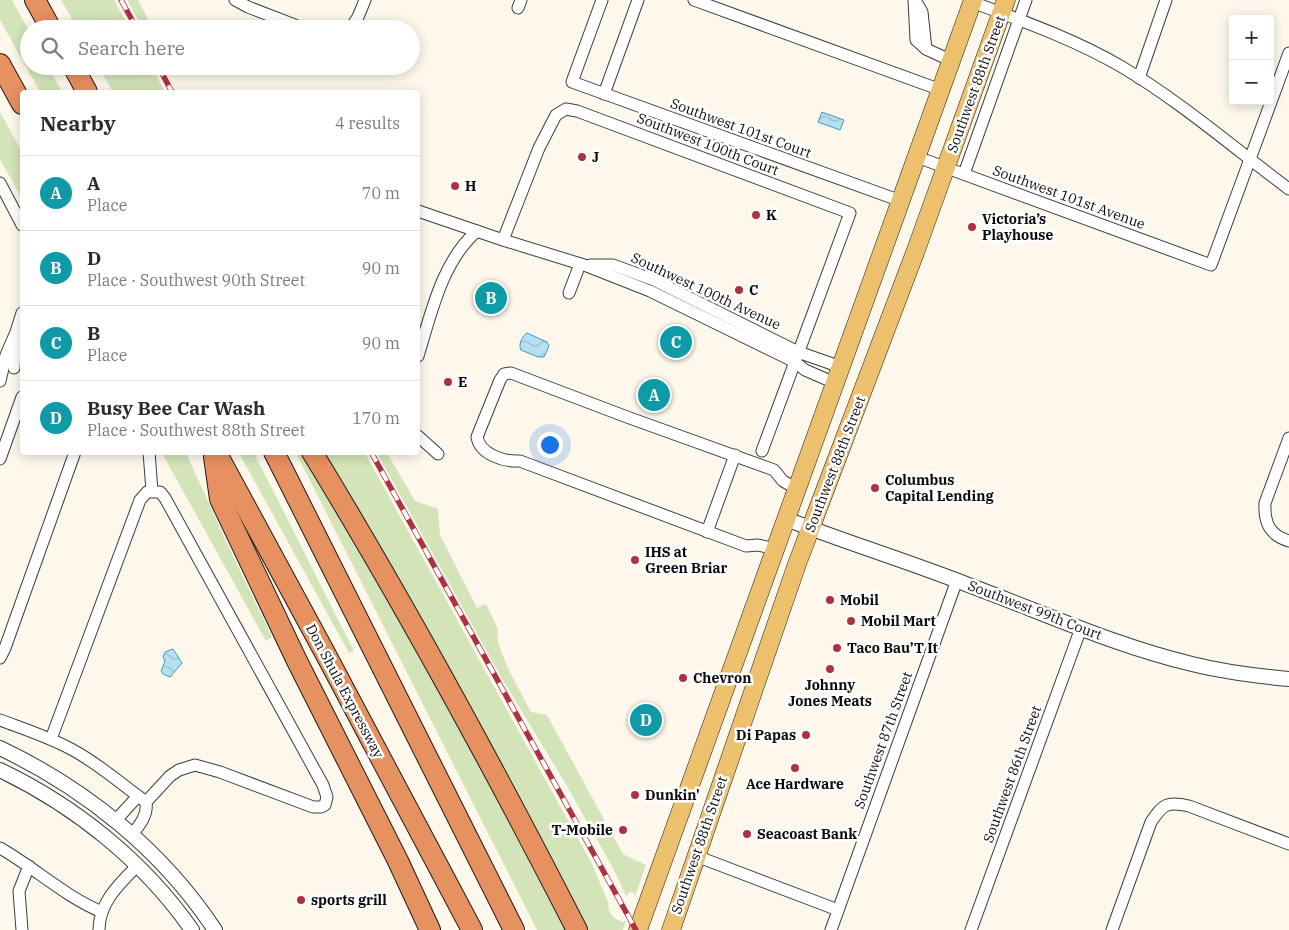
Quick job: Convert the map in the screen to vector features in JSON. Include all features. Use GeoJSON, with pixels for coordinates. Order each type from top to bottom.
{"type":"FeatureCollection","features":[{"type":"Feature","properties":{"kind":"highway"},"geometry":{"type":"LineString","coordinates":[[35,0],[46,20]]}},
{"type":"Feature","properties":{"kind":"highway"},"geometry":{"type":"LineString","coordinates":[[0,64],[20,100]]}},
{"type":"Feature","properties":{"kind":"highway"},"geometry":{"type":"LineString","coordinates":[[77,75],[86,90]]}},
{"type":"Feature","properties":{"kind":"highway"},"geometry":{"type":"LineString","coordinates":[[215,455],[220,499],[297,661],[398,861],[430,930]]}},
{"type":"Feature","properties":{"kind":"highway","name":"Don Shula Expressway"},"geometry":{"type":"LineString","coordinates":[[217,455],[326,653],[472,930]]}},
{"type":"Feature","properties":{"kind":"highway"},"geometry":{"type":"LineString","coordinates":[[276,455],[514,930]]}},
{"type":"Feature","properties":{"kind":"highway"},"geometry":{"type":"LineString","coordinates":[[314,455],[396,593],[466,719],[577,930]]}},
{"type":"Feature","properties":{"kind":"main road","name":"Southwest 88th Street"},"geometry":{"type":"LineString","coordinates":[[638,930],[973,1]]}},
{"type":"Feature","properties":{"kind":"main road","name":"Southwest 88th Street"},"geometry":{"type":"LineString","coordinates":[[671,930],[810,528],[916,250],[1004,6]]}},
{"type":"Feature","properties":{"kind":"main road"},"geometry":{"type":"LineString","coordinates":[[691,783],[702,791],[707,800],[709,817]]}},
{"type":"Feature","properties":{"kind":"street"},"geometry":{"type":"LineString","coordinates":[[235,0],[282,20]]}},
{"type":"Feature","properties":{"kind":"street"},"geometry":{"type":"LineString","coordinates":[[357,20],[365,0]]}},
{"type":"Feature","properties":{"kind":"street","name":"Southwest 101st Court"},"geometry":{"type":"LineString","coordinates":[[602,0],[572,82],[901,201]]}},
{"type":"Feature","properties":{"kind":"street"},"geometry":{"type":"LineString","coordinates":[[604,94],[638,0]]}},
{"type":"Feature","properties":{"kind":"street"},"geometry":{"type":"LineString","coordinates":[[694,0],[941,90]]}},
{"type":"Feature","properties":{"kind":"street"},"geometry":{"type":"LineString","coordinates":[[914,0],[916,40],[926,49],[952,61]]}},
{"type":"Feature","properties":{"kind":"street","name":"Southwest 88th Street"},"geometry":{"type":"LineString","coordinates":[[964,174],[1026,0]]}},
{"type":"Feature","properties":{"kind":"street"},"geometry":{"type":"LineString","coordinates":[[1139,78],[1166,0]]}},
{"type":"Feature","properties":{"kind":"street"},"geometry":{"type":"LineString","coordinates":[[973,1],[1004,6],[1018,20],[1090,50],[1139,78],[1172,100],[1289,189]]}},
{"type":"Feature","properties":{"kind":"street"},"geometry":{"type":"LineString","coordinates":[[1250,159],[1289,53]]}},
{"type":"Feature","properties":{"kind":"street","name":"Southwest 100th Court"},"geometry":{"type":"LineString","coordinates":[[503,240],[538,148],[556,115],[563,110],[573,110],[850,213],[797,357]]}},
{"type":"Feature","properties":{"kind":"street","name":"Southwest 101st Avenue"},"geometry":{"type":"LineString","coordinates":[[917,157],[1211,265],[1250,159]]}},
{"type":"Feature","properties":{"kind":"street"},"geometry":{"type":"LineString","coordinates":[[0,183],[20,221]]}},
{"type":"Feature","properties":{"kind":"street","name":"Southwest 100th Avenue"},"geometry":{"type":"LineString","coordinates":[[420,212],[582,265],[650,291],[838,375]]}},
{"type":"Feature","properties":{"kind":"street"},"geometry":{"type":"LineString","coordinates":[[420,350],[444,277],[467,240],[477,231]]}},
{"type":"Feature","properties":{"kind":"street"},"geometry":{"type":"LineString","coordinates":[[569,293],[582,265]]}},
{"type":"Feature","properties":{"kind":"street"},"geometry":{"type":"LineString","coordinates":[[0,381],[13,368],[8,348],[20,319]]}},
{"type":"Feature","properties":{"kind":"street"},"geometry":{"type":"LineString","coordinates":[[762,451],[797,357]]}},
{"type":"Feature","properties":{"kind":"street","name":"Southwest 100th Avenue"},"geometry":{"type":"LineString","coordinates":[[797,357],[805,370],[838,375]]}},
{"type":"Feature","properties":{"kind":"street"},"geometry":{"type":"LineString","coordinates":[[776,549],[758,545],[746,546],[520,460],[510,461],[486,452],[480,447],[477,438],[500,380],[504,374],[511,373],[774,470],[783,481],[797,489]]}},
{"type":"Feature","properties":{"kind":"street"},"geometry":{"type":"LineString","coordinates":[[0,459],[20,403]]}},
{"type":"Feature","properties":{"kind":"street"},"geometry":{"type":"LineString","coordinates":[[420,438],[438,454]]}},
{"type":"Feature","properties":{"kind":"street"},"geometry":{"type":"LineString","coordinates":[[1289,438],[1265,503],[1266,523],[1276,536],[1289,541]]}},
{"type":"Feature","properties":{"kind":"street"},"geometry":{"type":"LineString","coordinates":[[0,658],[74,455]]}},
{"type":"Feature","properties":{"kind":"street"},"geometry":{"type":"LineString","coordinates":[[149,455],[152,491]]}},
{"type":"Feature","properties":{"kind":"street"},"geometry":{"type":"LineString","coordinates":[[707,532],[735,456]]}},
{"type":"Feature","properties":{"kind":"street"},"geometry":{"type":"LineString","coordinates":[[51,739],[140,500],[144,494],[152,491],[160,492],[323,785],[326,796],[325,805],[321,808],[313,807],[220,772],[195,765],[179,770],[170,776],[116,820]]}},
{"type":"Feature","properties":{"kind":"street","name":"Southwest 99th Court"},"geometry":{"type":"LineString","coordinates":[[786,519],[957,580],[1081,628],[1190,664],[1249,675],[1289,679]]}},
{"type":"Feature","properties":{"kind":"street","name":"Southwest 87th Street"},"geometry":{"type":"LineString","coordinates":[[831,930],[957,580]]}},
{"type":"Feature","properties":{"kind":"street","name":"Southwest 86th Street"},"geometry":{"type":"LineString","coordinates":[[971,930],[1081,628]]}},
{"type":"Feature","properties":{"kind":"street"},"geometry":{"type":"LineString","coordinates":[[0,720],[51,739],[89,759],[142,799],[147,808],[132,834]]}},
{"type":"Feature","properties":{"kind":"street"},"geometry":{"type":"LineString","coordinates":[[0,748],[52,777],[116,820],[151,852],[189,894],[215,930]]}},
{"type":"Feature","properties":{"kind":"street"},"geometry":{"type":"LineString","coordinates":[[0,770],[43,793],[73,812],[106,838],[137,866],[169,900],[192,930]]}},
{"type":"Feature","properties":{"kind":"street"},"geometry":{"type":"LineString","coordinates":[[1112,930],[1151,822],[1162,807],[1168,803],[1189,806],[1289,844]]}},
{"type":"Feature","properties":{"kind":"street"},"geometry":{"type":"LineString","coordinates":[[0,848],[70,896],[102,912]]}},
{"type":"Feature","properties":{"kind":"street"},"geometry":{"type":"LineString","coordinates":[[99,930],[102,912],[112,892],[151,852]]}},
{"type":"Feature","properties":{"kind":"street"},"geometry":{"type":"LineString","coordinates":[[696,856],[838,910]]}},
{"type":"Feature","properties":{"kind":"street"},"geometry":{"type":"LineString","coordinates":[[22,930],[18,891],[28,866]]}},
{"type":"Feature","properties":{"kind":"green space"},"geometry":{"type":"Polygon","coordinates":[[[0,0],[12,0],[23,20],[20,20],[20,56],[0,20],[0,0]]]}},
{"type":"Feature","properties":{"kind":"green space"},"geometry":{"type":"Polygon","coordinates":[[[61,0],[114,0],[125,20],[73,20],[61,0]]]}},
{"type":"Feature","properties":{"kind":"green space"},"geometry":{"type":"Polygon","coordinates":[[[127,0],[138,0],[148,20],[138,20],[127,0]]]}},
{"type":"Feature","properties":{"kind":"green space"},"geometry":{"type":"Polygon","coordinates":[[[31,75],[53,75],[61,90],[39,90],[31,75]]]}},
{"type":"Feature","properties":{"kind":"green space"},"geometry":{"type":"Polygon","coordinates":[[[103,75],[156,75],[164,90],[112,90],[103,75]]]}},
{"type":"Feature","properties":{"kind":"green space"},"geometry":{"type":"Polygon","coordinates":[[[0,112],[20,148],[20,195],[0,159],[0,112]]]}},
{"type":"Feature","properties":{"kind":"green space"},"geometry":{"type":"Polygon","coordinates":[[[163,455],[187,455],[272,637],[266,641],[163,455]]]}},
{"type":"Feature","properties":{"kind":"green space"},"geometry":{"type":"Polygon","coordinates":[[[240,455],[255,455],[354,651],[349,653],[240,455]]]}},
{"type":"Feature","properties":{"kind":"green space"},"geometry":{"type":"Polygon","coordinates":[[[297,455],[308,455],[572,930],[537,930],[297,455]]]}},
{"type":"Feature","properties":{"kind":"green space"},"geometry":{"type":"Polygon","coordinates":[[[321,455],[366,455],[592,864],[608,902],[609,911],[614,918],[622,922],[626,921],[623,930],[588,930],[563,882],[321,455]]]}},
{"type":"Feature","properties":{"kind":"green space"},"geometry":{"type":"Polygon","coordinates":[[[378,455],[388,455],[415,501],[438,509],[440,535],[477,608],[486,604],[498,629],[499,646],[504,658],[531,712],[547,715],[623,854],[646,865],[635,896],[633,892],[630,892],[626,896],[614,870],[567,786],[501,677],[378,455]]]}},
{"type":"Feature","properties":{"kind":"water"},"geometry":{"type":"Polygon","coordinates":[[[822,112],[844,120],[840,130],[818,122],[822,112]]]}},
{"type":"Feature","properties":{"kind":"water"},"geometry":{"type":"Polygon","coordinates":[[[527,333],[547,342],[549,346],[544,357],[538,357],[521,350],[521,341],[527,333]]]}},
{"type":"Feature","properties":{"kind":"water"},"geometry":{"type":"Polygon","coordinates":[[[173,649],[182,663],[170,677],[161,671],[165,661],[163,657],[165,652],[173,649]]]}},
{"type":"Feature","properties":{"kind":"railway"},"geometry":{"type":"LineString","coordinates":[[121,0],[132,20]]}},
{"type":"Feature","properties":{"kind":"railway"},"geometry":{"type":"LineString","coordinates":[[163,75],[171,90]]}},
{"type":"Feature","properties":{"kind":"railway"},"geometry":{"type":"LineString","coordinates":[[373,455],[636,930]]}},
{"type":"Feature","properties":{"kind":"place","name":"J"},"geometry":{"type":"Point","coordinates":[582,157]}},
{"type":"Feature","properties":{"kind":"place","name":"H"},"geometry":{"type":"Point","coordinates":[455,186]}},
{"type":"Feature","properties":{"kind":"place","name":"K"},"geometry":{"type":"Point","coordinates":[756,215]}},
{"type":"Feature","properties":{"kind":"place","name":"Victoria’s Playhouse"},"geometry":{"type":"Point","coordinates":[972,227]}},
{"type":"Feature","properties":{"kind":"place","name":"C"},"geometry":{"type":"Point","coordinates":[739,290]}},
{"type":"Feature","properties":{"kind":"place","name":"D"},"geometry":{"type":"Point","coordinates":[491,298]}},
{"type":"Feature","properties":{"kind":"place","name":"B"},"geometry":{"type":"Point","coordinates":[676,342]}},
{"type":"Feature","properties":{"kind":"place","name":"E"},"geometry":{"type":"Point","coordinates":[448,382]}},
{"type":"Feature","properties":{"kind":"place","name":"A"},"geometry":{"type":"Point","coordinates":[654,395]}},
{"type":"Feature","properties":{"kind":"place","name":"Columbus Capital Lending"},"geometry":{"type":"Point","coordinates":[875,488]}},
{"type":"Feature","properties":{"kind":"place","name":"IHS at Green Briar"},"geometry":{"type":"Point","coordinates":[635,560]}},
{"type":"Feature","properties":{"kind":"place","name":"Mobil"},"geometry":{"type":"Point","coordinates":[830,600]}},
{"type":"Feature","properties":{"kind":"place","name":"Mobil Mart"},"geometry":{"type":"Point","coordinates":[851,621]}},
{"type":"Feature","properties":{"kind":"place","name":"Taco Bau’T It"},"geometry":{"type":"Point","coordinates":[837,648]}},
{"type":"Feature","properties":{"kind":"place","name":"Johnny Jones Meats"},"geometry":{"type":"Point","coordinates":[830,669]}},
{"type":"Feature","properties":{"kind":"place","name":"Chevron"},"geometry":{"type":"Point","coordinates":[683,678]}},
{"type":"Feature","properties":{"kind":"place","name":"Busy Bee Car Wash"},"geometry":{"type":"Point","coordinates":[646,720]}},
{"type":"Feature","properties":{"kind":"place","name":"Di Papas"},"geometry":{"type":"Point","coordinates":[806,735]}},
{"type":"Feature","properties":{"kind":"place","name":"Ace Hardware"},"geometry":{"type":"Point","coordinates":[795,768]}},
{"type":"Feature","properties":{"kind":"place","name":"Dunkin'"},"geometry":{"type":"Point","coordinates":[635,795]}},
{"type":"Feature","properties":{"kind":"place","name":"T-Mobile"},"geometry":{"type":"Point","coordinates":[623,830]}},
{"type":"Feature","properties":{"kind":"place","name":"Seacoast Bank"},"geometry":{"type":"Point","coordinates":[747,834]}},
{"type":"Feature","properties":{"kind":"place","name":"sports grill"},"geometry":{"type":"Point","coordinates":[301,900]}}]}
